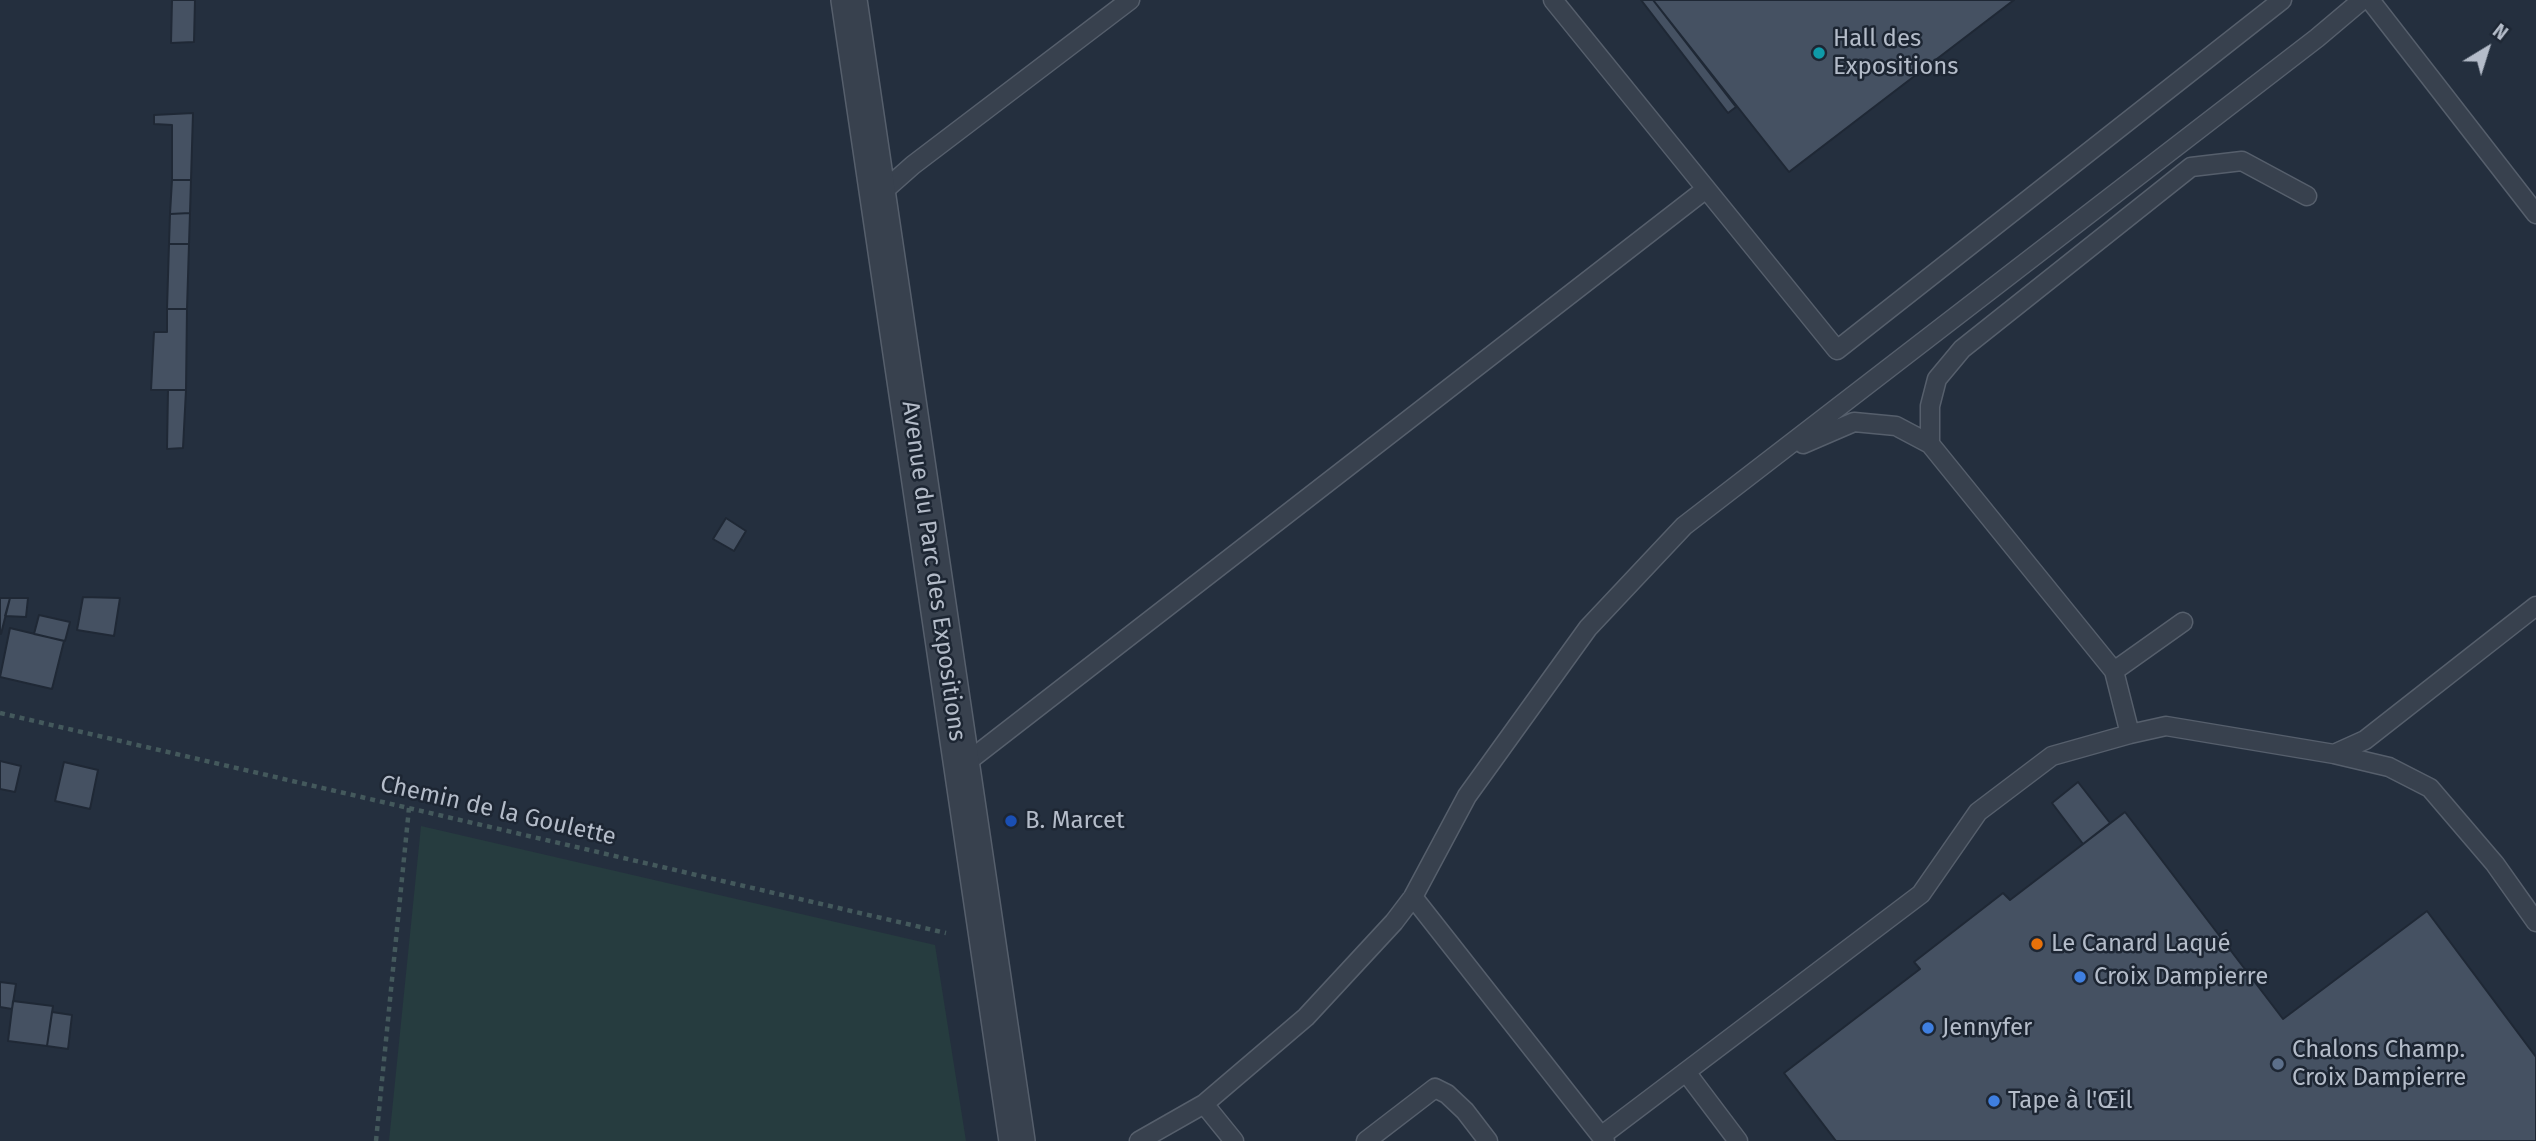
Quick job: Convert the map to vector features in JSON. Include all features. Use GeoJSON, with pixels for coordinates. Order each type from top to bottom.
{"type":"FeatureCollection","features":[{"type":"Feature","properties":{"kind":"street","name":"Avenue du Parc des Expositions"},"geometry":{"type":"LineString","coordinates":[[849,0],[1017,1141]]}},
{"type":"Feature","properties":{"kind":"lane"},"geometry":{"type":"LineString","coordinates":[[878,196],[913,165],[1130,0]]}},
{"type":"Feature","properties":{"kind":"lane"},"geometry":{"type":"LineString","coordinates":[[1553,0],[1837,350],[2282,0]]}},
{"type":"Feature","properties":{"kind":"lane"},"geometry":{"type":"LineString","coordinates":[[1139,1141],[1204,1104],[1306,1017],[1394,922],[1413,897],[1467,796],[1588,628],[1684,526],[2362,0]]}},
{"type":"Feature","properties":{"kind":"lane"},"geometry":{"type":"LineString","coordinates":[[2370,0],[2536,214]]}},
{"type":"Feature","properties":{"kind":"lane"},"geometry":{"type":"LineString","coordinates":[[1930,444],[1930,406],[1937,379],[1962,349],[2190,167],[2242,161],[2307,196]]}},
{"type":"Feature","properties":{"kind":"lane"},"geometry":{"type":"LineString","coordinates":[[962,766],[1706,189]]}},
{"type":"Feature","properties":{"kind":"lane"},"geometry":{"type":"LineString","coordinates":[[1778,454],[1854,422],[1896,426],[1930,444],[2113,671],[2130,734]]}},
{"type":"Feature","properties":{"kind":"lane"},"geometry":{"type":"LineString","coordinates":[[2334,754],[2365,740],[2536,606]]}},
{"type":"Feature","properties":{"kind":"lane"},"geometry":{"type":"LineString","coordinates":[[2113,671],[2183,622]]}},
{"type":"Feature","properties":{"kind":"lane"},"geometry":{"type":"LineString","coordinates":[[1413,897],[1603,1138],[1921,894],[1978,812],[2052,756],[2130,734],[2166,726],[2334,754],[2389,767],[2430,788],[2496,864],[2536,922]]}},
{"type":"Feature","properties":{"kind":"lane"},"geometry":{"type":"LineString","coordinates":[[1686,1072],[1738,1141]]}},
{"type":"Feature","properties":{"kind":"lane"},"geometry":{"type":"LineString","coordinates":[[1366,1141],[1435,1088],[1447,1094],[1465,1111],[1488,1141]]}},
{"type":"Feature","properties":{"kind":"lane"},"geometry":{"type":"LineString","coordinates":[[1204,1104],[1234,1141]]}},
{"type":"Feature","properties":{"kind":"path","name":"Chemin de la Goulette"},"geometry":{"type":"LineString","coordinates":[[0,713],[987,943]]}},
{"type":"Feature","properties":{"kind":"path"},"geometry":{"type":"LineString","coordinates":[[376,1141],[409,808]]}},
{"type":"Feature","properties":{"kind":"green space"},"geometry":{"type":"Polygon","coordinates":[[[421,826],[935,945],[966,1141],[389,1141],[421,826]]]}},
{"type":"Feature","properties":{"kind":"building"},"geometry":{"type":"Polygon","coordinates":[[[172,0],[195,0],[194,42],[171,43],[172,0]]]}},
{"type":"Feature","properties":{"kind":"building"},"geometry":{"type":"Polygon","coordinates":[[[1641,0],[1653,0],[1736,107],[1728,113],[1641,0]]]}},
{"type":"Feature","properties":{"kind":"building","name":"Hall des Expositions"},"geometry":{"type":"Polygon","coordinates":[[[1653,0],[2014,0],[1789,172],[1653,0]]]}},
{"type":"Feature","properties":{"kind":"building"},"geometry":{"type":"Polygon","coordinates":[[[193,113],[191,180],[172,180],[172,125],[154,124],[154,115],[193,113]]]}},
{"type":"Feature","properties":{"kind":"building"},"geometry":{"type":"Polygon","coordinates":[[[172,180],[191,180],[190,213],[170,214],[172,180]]]}},
{"type":"Feature","properties":{"kind":"building"},"geometry":{"type":"Polygon","coordinates":[[[190,213],[189,244],[169,244],[170,214],[190,213]]]}},
{"type":"Feature","properties":{"kind":"building"},"geometry":{"type":"Polygon","coordinates":[[[169,244],[189,244],[187,309],[167,309],[169,244]]]}},
{"type":"Feature","properties":{"kind":"building"},"geometry":{"type":"Polygon","coordinates":[[[167,309],[187,309],[186,390],[151,390],[154,332],[167,332],[167,309]]]}},
{"type":"Feature","properties":{"kind":"building"},"geometry":{"type":"Polygon","coordinates":[[[168,390],[186,390],[183,448],[167,449],[168,390]]]}},
{"type":"Feature","properties":{"kind":"building"},"geometry":{"type":"Polygon","coordinates":[[[726,518],[746,531],[734,551],[713,539],[726,518]]]}},
{"type":"Feature","properties":{"kind":"building"},"geometry":{"type":"Polygon","coordinates":[[[83,597],[120,598],[114,636],[77,630],[83,597]]]}},
{"type":"Feature","properties":{"kind":"building"},"geometry":{"type":"Polygon","coordinates":[[[0,598],[10,598],[1,634],[0,634],[0,598]]]}},
{"type":"Feature","properties":{"kind":"building"},"geometry":{"type":"Polygon","coordinates":[[[10,598],[28,598],[26,617],[5,616],[10,598]]]}},
{"type":"Feature","properties":{"kind":"building"},"geometry":{"type":"Polygon","coordinates":[[[39,615],[70,622],[65,641],[34,634],[39,615]]]}},
{"type":"Feature","properties":{"kind":"building"},"geometry":{"type":"Polygon","coordinates":[[[10,628],[64,641],[52,689],[0,677],[10,628]]]}},
{"type":"Feature","properties":{"kind":"building"},"geometry":{"type":"Polygon","coordinates":[[[0,761],[21,766],[15,792],[0,789],[0,761]]]}},
{"type":"Feature","properties":{"kind":"building"},"geometry":{"type":"Polygon","coordinates":[[[64,762],[98,770],[90,809],[55,801],[64,762]]]}},
{"type":"Feature","properties":{"kind":"building"},"geometry":{"type":"Polygon","coordinates":[[[2078,782],[2110,823],[2083,844],[2052,803],[2078,782]]]}},
{"type":"Feature","properties":{"kind":"building","name":"Croix Dampierre"},"geometry":{"type":"Polygon","coordinates":[[[2125,812],[2283,1019],[2427,911],[2536,1057],[2536,1141],[1836,1141],[1784,1073],[1920,969],[1914,962],[2003,893],[2010,900],[2125,812]]]}},
{"type":"Feature","properties":{"kind":"building"},"geometry":{"type":"Polygon","coordinates":[[[0,982],[16,984],[12,1009],[0,1007],[0,982]]]}},
{"type":"Feature","properties":{"kind":"building"},"geometry":{"type":"Polygon","coordinates":[[[13,1001],[53,1006],[47,1046],[8,1041],[13,1001]]]}},
{"type":"Feature","properties":{"kind":"building"},"geometry":{"type":"Polygon","coordinates":[[[52,1012],[72,1015],[68,1049],[47,1046],[52,1012]]]}},
{"type":"Feature","properties":{"kind":"place","name":"Hall des Expositions"},"geometry":{"type":"Point","coordinates":[1819,53]}},
{"type":"Feature","properties":{"kind":"place","name":"B. Marcet"},"geometry":{"type":"Point","coordinates":[1011,821]}},
{"type":"Feature","properties":{"kind":"place","name":"Le Canard Laqué"},"geometry":{"type":"Point","coordinates":[2037,944]}},
{"type":"Feature","properties":{"kind":"place","name":"Croix Dampierre"},"geometry":{"type":"Point","coordinates":[2080,977]}},
{"type":"Feature","properties":{"kind":"place","name":"Jennyfer"},"geometry":{"type":"Point","coordinates":[1928,1028]}},
{"type":"Feature","properties":{"kind":"place","name":"Chalons Champ. Croix Dampierre"},"geometry":{"type":"Point","coordinates":[2278,1064]}},
{"type":"Feature","properties":{"kind":"place","name":"Tape à l'Œil"},"geometry":{"type":"Point","coordinates":[1994,1101]}}]}
